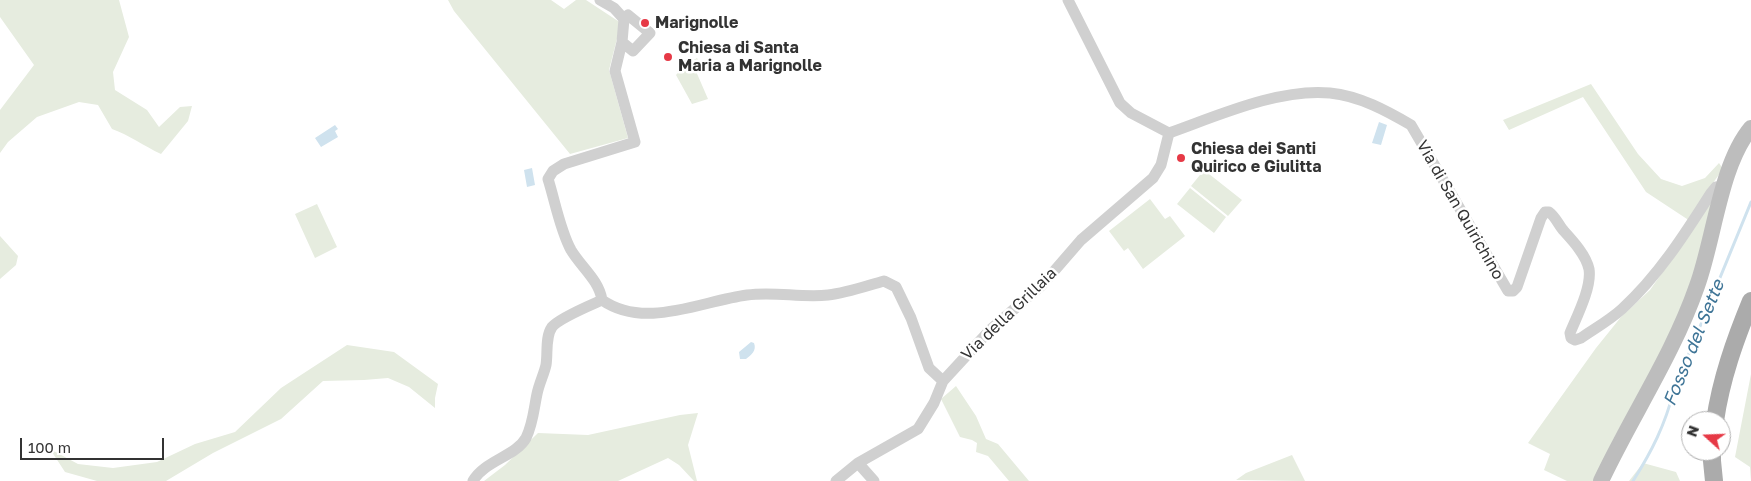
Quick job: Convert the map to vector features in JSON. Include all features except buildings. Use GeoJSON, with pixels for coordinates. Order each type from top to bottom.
{"type":"FeatureCollection","features":[{"type":"Feature","properties":{"kind":"main road"},"geometry":{"type":"LineString","coordinates":[[1601,481],[1615,450],[1678,334],[1708,253],[1724,186],[1739,148],[1751,128]]}},
{"type":"Feature","properties":{"kind":"main road"},"geometry":{"type":"LineString","coordinates":[[1717,411],[1722,382],[1736,338],[1751,301]]}},
{"type":"Feature","properties":{"kind":"main road"},"geometry":{"type":"LineString","coordinates":[[1712,461],[1714,481]]}},
{"type":"Feature","properties":{"kind":"street"},"geometry":{"type":"LineString","coordinates":[[600,0],[614,8],[624,19]]}},
{"type":"Feature","properties":{"kind":"street"},"geometry":{"type":"LineString","coordinates":[[1068,0],[1120,103],[1131,113],[1169,133]]}},
{"type":"Feature","properties":{"kind":"street"},"geometry":{"type":"LineString","coordinates":[[622,42],[633,52],[650,33],[628,15],[624,19],[622,42],[615,70],[635,142],[564,164],[553,171],[548,179],[569,246],[600,290],[602,300],[613,307],[628,312],[663,313],[749,294],[828,295],[884,281],[896,287],[929,368],[944,381]]}},
{"type":"Feature","properties":{"kind":"street","name":"Via di San Quirichino"},"geometry":{"type":"LineString","coordinates":[[1169,133],[1247,106],[1301,94],[1331,93],[1366,102],[1391,113],[1411,125],[1508,291],[1513,291],[1517,287],[1541,218],[1545,212],[1553,215],[1574,243],[1589,270],[1586,291],[1570,333],[1571,338],[1575,340],[1581,338],[1620,311],[1638,293],[1679,244],[1711,193],[1716,187],[1724,186]]}},
{"type":"Feature","properties":{"kind":"street","name":"Via della Grillaia"},"geometry":{"type":"LineString","coordinates":[[836,481],[858,463],[918,429],[934,403],[944,381],[990,330],[1042,285],[1081,240],[1153,178],[1161,165],[1169,133]]}},
{"type":"Feature","properties":{"kind":"street"},"geometry":{"type":"LineString","coordinates":[[473,481],[482,471],[497,459],[516,448],[525,439],[546,365],[549,336],[552,328],[558,322],[602,300]]}},
{"type":"Feature","properties":{"kind":"street"},"geometry":{"type":"LineString","coordinates":[[858,463],[874,481]]}},
{"type":"Feature","properties":{"kind":"shaded area"},"geometry":{"type":"Polygon","coordinates":[[[0,0],[119,0],[129,37],[113,72],[115,90],[147,110],[159,127],[180,107],[192,106],[188,121],[161,154],[112,129],[98,105],[79,102],[37,117],[8,142],[0,153],[0,110],[34,65],[0,17],[0,0]]]}},
{"type":"Feature","properties":{"kind":"shaded area"},"geometry":{"type":"Polygon","coordinates":[[[448,0],[551,0],[564,9],[576,0],[586,0],[621,23],[609,70],[628,138],[570,154],[454,11],[448,0]]]}},
{"type":"Feature","properties":{"kind":"shaded area"},"geometry":{"type":"Polygon","coordinates":[[[697,58],[701,65],[695,69],[708,99],[692,104],[676,75],[685,65],[697,58]]]}},
{"type":"Feature","properties":{"kind":"shaded area"},"geometry":{"type":"Polygon","coordinates":[[[1591,84],[1638,154],[1661,179],[1682,186],[1705,178],[1719,163],[1723,169],[1713,183],[1715,205],[1682,309],[1658,361],[1615,436],[1593,481],[1567,481],[1544,470],[1550,454],[1528,443],[1596,348],[1621,317],[1650,290],[1693,229],[1687,219],[1646,192],[1583,97],[1509,130],[1503,120],[1591,84]]]}},
{"type":"Feature","properties":{"kind":"shaded area"},"geometry":{"type":"Polygon","coordinates":[[[1204,170],[1242,200],[1228,216],[1191,186],[1204,170]]]}},
{"type":"Feature","properties":{"kind":"shaded area"},"geometry":{"type":"Polygon","coordinates":[[[1190,188],[1226,217],[1214,233],[1177,204],[1190,188]]]}},
{"type":"Feature","properties":{"kind":"shaded area"},"geometry":{"type":"Polygon","coordinates":[[[1150,199],[1165,219],[1170,216],[1185,236],[1143,269],[1128,248],[1124,251],[1109,231],[1150,199]]]}},
{"type":"Feature","properties":{"kind":"shaded area"},"geometry":{"type":"Polygon","coordinates":[[[317,204],[337,247],[315,258],[295,214],[317,204]]]}},
{"type":"Feature","properties":{"kind":"shaded area"},"geometry":{"type":"Polygon","coordinates":[[[0,236],[18,256],[16,265],[0,279],[0,236]]]}},
{"type":"Feature","properties":{"kind":"shaded area"},"geometry":{"type":"Polygon","coordinates":[[[347,345],[394,352],[438,384],[435,408],[409,387],[388,378],[323,381],[281,419],[213,453],[166,481],[97,481],[65,472],[50,449],[78,464],[113,468],[157,462],[195,444],[235,432],[281,388],[347,345]]]}},
{"type":"Feature","properties":{"kind":"shaded area"},"geometry":{"type":"Polygon","coordinates":[[[1751,374],[1751,481],[1750,467],[1735,457],[1751,374]]]}},
{"type":"Feature","properties":{"kind":"shaded area"},"geometry":{"type":"Polygon","coordinates":[[[956,386],[976,416],[986,439],[998,444],[1029,481],[1009,481],[988,456],[976,452],[977,443],[960,437],[941,399],[956,386]]]}},
{"type":"Feature","properties":{"kind":"shaded area"},"geometry":{"type":"Polygon","coordinates":[[[698,413],[688,445],[697,481],[694,481],[679,465],[668,458],[618,481],[484,481],[505,465],[538,433],[588,435],[680,415],[698,413]]]}},
{"type":"Feature","properties":{"kind":"shaded area"},"geometry":{"type":"Polygon","coordinates":[[[1292,455],[1305,481],[1236,480],[1246,473],[1292,455]]]}},
{"type":"Feature","properties":{"kind":"shaded area"},"geometry":{"type":"Polygon","coordinates":[[[1643,463],[1676,472],[1680,481],[1629,481],[1643,463]]]}},
{"type":"Feature","properties":{"kind":"water"},"geometry":{"type":"Polygon","coordinates":[[[1379,122],[1387,125],[1381,145],[1372,143],[1379,122]]]}},
{"type":"Feature","properties":{"kind":"water"},"geometry":{"type":"Polygon","coordinates":[[[335,125],[338,129],[335,131],[338,137],[321,147],[315,138],[335,125]]]}},
{"type":"Feature","properties":{"kind":"water"},"geometry":{"type":"Polygon","coordinates":[[[532,168],[535,185],[527,187],[524,170],[532,168]]]}},
{"type":"Feature","properties":{"kind":"water"},"geometry":{"type":"Polygon","coordinates":[[[751,342],[755,346],[753,352],[746,359],[740,359],[739,352],[751,342]]]}},
{"type":"Feature","properties":{"kind":"waterway","name":"Fosso del Sette"},"geometry":{"type":"LineString","coordinates":[[1633,481],[1662,426],[1674,390],[1751,202]]}},
{"type":"Feature","properties":{"kind":"place","name":"Marignolle"},"geometry":{"type":"Point","coordinates":[645,23]}},
{"type":"Feature","properties":{"kind":"place","name":"Chiesa di Santa Maria a Marignolle"},"geometry":{"type":"Point","coordinates":[668,57]}},
{"type":"Feature","properties":{"kind":"place","name":"Chiesa dei Santi Quirico e Giulitta"},"geometry":{"type":"Point","coordinates":[1181,158]}}]}
